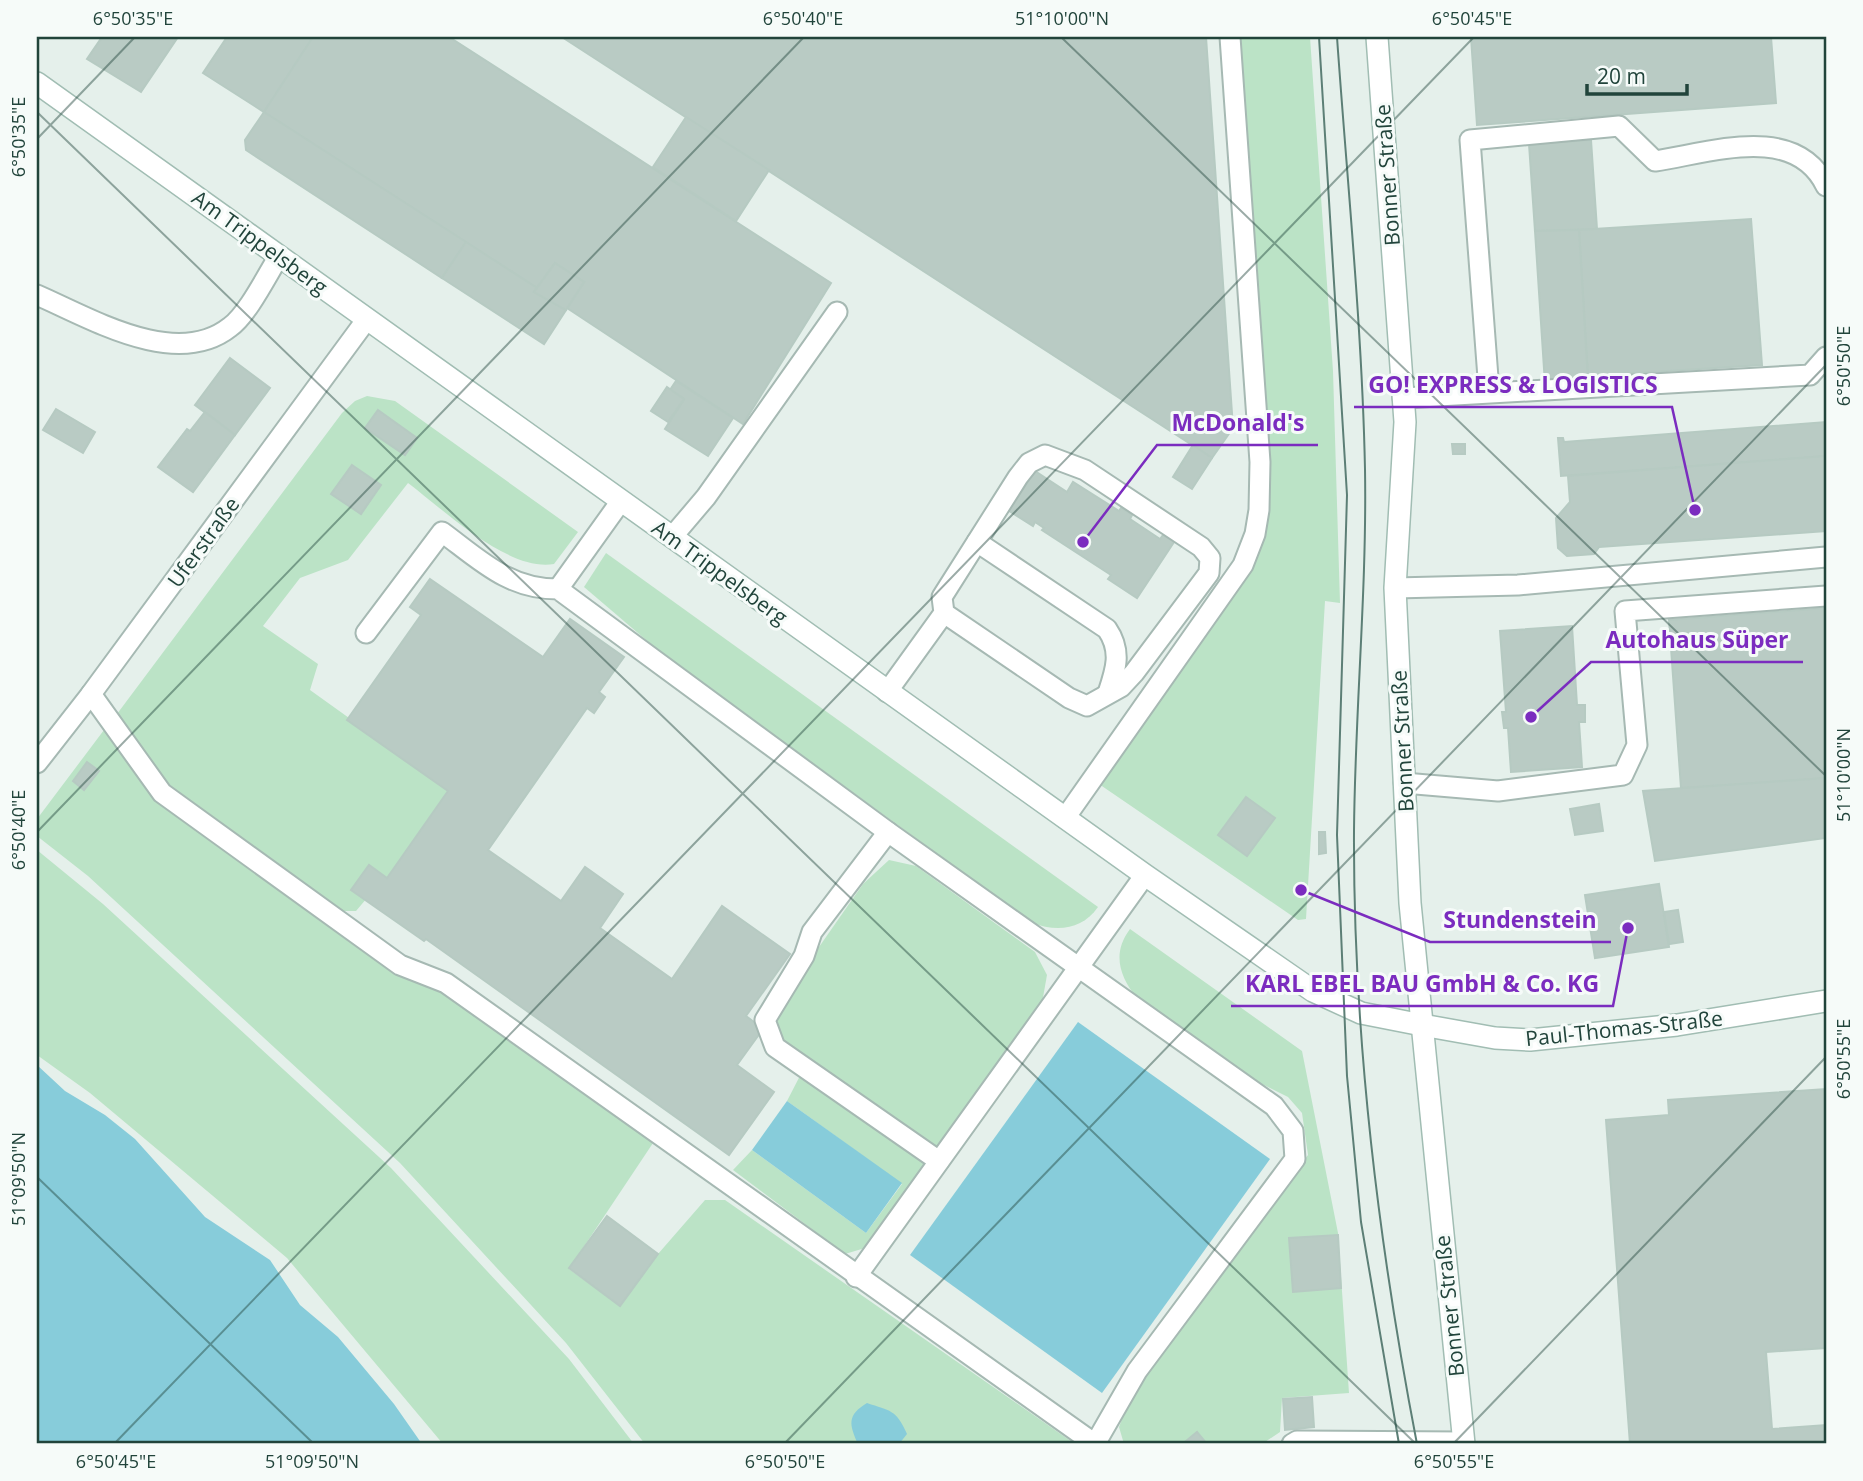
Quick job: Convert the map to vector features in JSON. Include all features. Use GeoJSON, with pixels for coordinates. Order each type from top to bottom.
{"type":"FeatureCollection","features":[{"type":"Feature","properties":{"kind":"main road","name":"Bonner Straße"},"geometry":{"type":"LineString","coordinates":[[1377,37],[1405,422],[1395,588],[1410,903],[1463,1443]]}},
{"type":"Feature","properties":{"kind":"main road","name":"Am Trippelsberg"},"geometry":{"type":"LineString","coordinates":[[37,83],[1145,876],[1324,997],[1361,1013],[1422,1026]]}},
{"type":"Feature","properties":{"kind":"main road","name":"Paul-Thomas-Straße"},"geometry":{"type":"LineString","coordinates":[[1422,1026],[1495,1038],[1530,1040],[1676,1025],[1826,1001]]}},
{"type":"Feature","properties":{"kind":"lane"},"geometry":{"type":"LineString","coordinates":[[1065,818],[1243,565],[1255,534],[1260,463],[1230,37]]}},
{"type":"Feature","properties":{"kind":"lane"},"geometry":{"type":"LineString","coordinates":[[1489,391],[1470,140],[1619,127],[1655,161],[1760,146],[1783,148],[1802,156],[1820,173],[1826,186]]}},
{"type":"Feature","properties":{"kind":"lane"},"geometry":{"type":"LineString","coordinates":[[37,295],[135,337],[167,344],[202,341],[231,327],[279,256]]}},
{"type":"Feature","properties":{"kind":"lane"},"geometry":{"type":"LineString","coordinates":[[671,537],[706,498],[837,312]]}},
{"type":"Feature","properties":{"kind":"lane","name":"Uferstraße"},"geometry":{"type":"LineString","coordinates":[[37,762],[91,694],[367,319]]}},
{"type":"Feature","properties":{"kind":"lane"},"geometry":{"type":"LineString","coordinates":[[1403,398],[1489,391],[1810,375],[1826,357]]}},
{"type":"Feature","properties":{"kind":"lane"},"geometry":{"type":"LineString","coordinates":[[887,692],[944,613],[942,597],[1029,463],[1045,455],[1085,470],[1201,547],[1210,558],[1209,573],[1202,584],[1189,596],[1134,673],[1121,687],[1087,706],[1069,698],[944,613]]}},
{"type":"Feature","properties":{"kind":"lane"},"geometry":{"type":"LineString","coordinates":[[558,589],[621,501]]}},
{"type":"Feature","properties":{"kind":"lane"},"geometry":{"type":"LineString","coordinates":[[91,694],[162,793],[400,965],[446,983],[856,1277],[1095,1444],[1136,1371],[1295,1159],[1293,1131],[1274,1106],[1077,969],[558,589],[522,587],[505,579],[442,532],[366,634]]}},
{"type":"Feature","properties":{"kind":"lane"},"geometry":{"type":"LineString","coordinates":[[977,542],[1107,629],[1118,650],[1116,669],[1108,693]]}},
{"type":"Feature","properties":{"kind":"lane"},"geometry":{"type":"LineString","coordinates":[[1395,588],[1518,585],[1826,557]]}},
{"type":"Feature","properties":{"kind":"lane"},"geometry":{"type":"LineString","coordinates":[[1404,783],[1498,791],[1623,775],[1637,745],[1625,611],[1826,596]]}},
{"type":"Feature","properties":{"kind":"lane"},"geometry":{"type":"LineString","coordinates":[[888,832],[812,932],[804,956],[765,1020],[775,1047],[939,1161]]}},
{"type":"Feature","properties":{"kind":"lane"},"geometry":{"type":"LineString","coordinates":[[856,1277],[1145,876]]}},
{"type":"Feature","properties":{"kind":"lane"},"geometry":{"type":"LineString","coordinates":[[1292,1444],[1297,1441],[1463,1443]]}},
{"type":"Feature","properties":{"kind":"green space"},"geometry":{"type":"Polygon","coordinates":[[[1235,37],[1310,37],[1333,371],[1340,603],[1325,601],[1306,919],[1298,920],[1096,782],[1265,522],[1235,37]]]}},
{"type":"Feature","properties":{"kind":"green space"},"geometry":{"type":"Polygon","coordinates":[[[367,396],[395,401],[578,532],[554,564],[536,564],[517,559],[477,537],[408,483],[348,560],[300,578],[263,626],[318,664],[310,690],[451,791],[388,879],[372,867],[367,898],[356,911],[343,911],[166,789],[117,714],[342,413],[355,401],[367,396]]]}},
{"type":"Feature","properties":{"kind":"green space"},"geometry":{"type":"Polygon","coordinates":[[[606,553],[1098,907],[1092,915],[1077,925],[1051,928],[1032,923],[659,651],[584,587],[606,553]]]}},
{"type":"Feature","properties":{"kind":"green space"},"geometry":{"type":"Polygon","coordinates":[[[107,726],[155,796],[448,991],[655,1140],[569,1269],[620,1306],[658,1254],[705,1200],[725,1200],[1075,1444],[645,1444],[566,1343],[400,1163],[88,876],[37,836],[37,819],[107,726]]]}},
{"type":"Feature","properties":{"kind":"green space"},"geometry":{"type":"Polygon","coordinates":[[[37,850],[103,904],[391,1168],[569,1359],[634,1444],[443,1444],[287,1258],[90,1093],[37,1055],[37,850]]]}},
{"type":"Feature","properties":{"kind":"green space"},"geometry":{"type":"Polygon","coordinates":[[[889,860],[916,866],[1035,952],[1047,975],[1042,1003],[936,1152],[781,1044],[775,1010],[863,884],[889,860]]]}},
{"type":"Feature","properties":{"kind":"green space"},"geometry":{"type":"Polygon","coordinates":[[[1130,929],[1302,1051],[1338,1233],[1349,1393],[1282,1398],[1280,1432],[1262,1444],[1124,1444],[1119,1427],[1140,1372],[1308,1155],[1302,1113],[1288,1097],[1236,1071],[1137,998],[1122,973],[1120,964],[1121,947],[1130,929]]]}},
{"type":"Feature","properties":{"kind":"green space"},"geometry":{"type":"Polygon","coordinates":[[[803,1070],[928,1159],[865,1248],[845,1254],[733,1170],[752,1150],[866,1233],[902,1184],[787,1101],[803,1070]]]}},
{"type":"Feature","properties":{"kind":"water"},"geometry":{"type":"Polygon","coordinates":[[[1078,1022],[1270,1159],[1102,1393],[910,1255],[1078,1022]]]}},
{"type":"Feature","properties":{"kind":"water"},"geometry":{"type":"Polygon","coordinates":[[[37,1065],[65,1091],[105,1115],[135,1139],[205,1217],[270,1260],[300,1305],[338,1337],[394,1404],[422,1444],[37,1444],[37,1065]]]}},
{"type":"Feature","properties":{"kind":"water"},"geometry":{"type":"Polygon","coordinates":[[[787,1101],[902,1183],[866,1233],[752,1150],[787,1101]]]}},
{"type":"Feature","properties":{"kind":"water"},"geometry":{"type":"Polygon","coordinates":[[[867,1403],[896,1415],[907,1434],[899,1444],[858,1444],[852,1420],[856,1412],[867,1403]]]}},
{"type":"Feature","properties":{"kind":"building"},"geometry":{"type":"Polygon","coordinates":[[[102,37],[178,37],[141,92],[87,59],[102,37]]]}},
{"type":"Feature","properties":{"kind":"building"},"geometry":{"type":"Polygon","coordinates":[[[227,37],[313,37],[264,112],[203,73],[227,37]]]}},
{"type":"Feature","properties":{"kind":"building"},"geometry":{"type":"Polygon","coordinates":[[[313,37],[449,37],[831,283],[743,424],[567,308],[584,282],[555,263],[537,288],[264,112],[313,37]]]}},
{"type":"Feature","properties":{"kind":"building"},"geometry":{"type":"Polygon","coordinates":[[[562,37],[1206,37],[1233,428],[1212,458],[562,37]]]}},
{"type":"Feature","properties":{"kind":"building"},"geometry":{"type":"Polygon","coordinates":[[[1471,37],[1771,37],[1776,103],[1477,125],[1471,37]]]}},
{"type":"Feature","properties":{"kind":"building"},"geometry":{"type":"Polygon","coordinates":[[[264,112],[466,242],[442,278],[246,150],[245,140],[264,112]]]}},
{"type":"Feature","properties":{"kind":"building"},"geometry":{"type":"Polygon","coordinates":[[[686,117],[769,170],[736,221],[653,167],[686,117]]]}},
{"type":"Feature","properties":{"kind":"building"},"geometry":{"type":"Polygon","coordinates":[[[1591,140],[1597,229],[1535,231],[1529,144],[1591,140]]]}},
{"type":"Feature","properties":{"kind":"building"},"geometry":{"type":"Polygon","coordinates":[[[1751,219],[1762,365],[1588,376],[1579,230],[1751,219]]]}},
{"type":"Feature","properties":{"kind":"building"},"geometry":{"type":"Polygon","coordinates":[[[1579,230],[1588,381],[1545,384],[1535,231],[1579,230]]]}},
{"type":"Feature","properties":{"kind":"building"},"geometry":{"type":"Polygon","coordinates":[[[466,242],[537,288],[534,292],[566,310],[544,344],[442,278],[466,242]]]}},
{"type":"Feature","properties":{"kind":"building"},"geometry":{"type":"Polygon","coordinates":[[[555,263],[584,282],[566,310],[534,292],[555,263]]]}},
{"type":"Feature","properties":{"kind":"building"},"geometry":{"type":"Polygon","coordinates":[[[230,358],[270,388],[235,435],[195,405],[230,358]]]}},
{"type":"Feature","properties":{"kind":"building"},"geometry":{"type":"Polygon","coordinates":[[[676,381],[733,418],[708,456],[665,429],[684,399],[670,390],[676,381]]]}},
{"type":"Feature","properties":{"kind":"building"},"geometry":{"type":"Polygon","coordinates":[[[667,387],[684,399],[668,422],[651,411],[667,387]]]}},
{"type":"Feature","properties":{"kind":"building"},"geometry":{"type":"Polygon","coordinates":[[[56,409],[95,432],[83,453],[43,430],[56,409]]]}},
{"type":"Feature","properties":{"kind":"building"},"geometry":{"type":"Polygon","coordinates":[[[378,410],[417,438],[405,455],[365,428],[378,410]]]}},
{"type":"Feature","properties":{"kind":"building"},"geometry":{"type":"Polygon","coordinates":[[[205,412],[235,435],[193,492],[158,467],[187,429],[190,431],[205,412]]]}},
{"type":"Feature","properties":{"kind":"building"},"geometry":{"type":"Polygon","coordinates":[[[1826,422],[1826,456],[1561,476],[1558,438],[1563,438],[1564,442],[1826,422]]]}},
{"type":"Feature","properties":{"kind":"building"},"geometry":{"type":"Polygon","coordinates":[[[1452,444],[1465,444],[1465,454],[1453,454],[1452,444]]]}},
{"type":"Feature","properties":{"kind":"building"},"geometry":{"type":"Polygon","coordinates":[[[1193,445],[1212,458],[1192,489],[1173,477],[1193,445]]]}},
{"type":"Feature","properties":{"kind":"building"},"geometry":{"type":"Polygon","coordinates":[[[1826,456],[1826,531],[1599,547],[1594,554],[1567,556],[1558,548],[1556,518],[1570,502],[1568,476],[1826,456]]]}},
{"type":"Feature","properties":{"kind":"building"},"geometry":{"type":"Polygon","coordinates":[[[352,465],[381,485],[361,514],[331,494],[352,465]]]}},
{"type":"Feature","properties":{"kind":"building"},"geometry":{"type":"Polygon","coordinates":[[[1032,469],[1067,492],[1073,482],[1119,511],[1121,508],[1132,515],[1130,519],[1160,539],[1163,535],[1174,542],[1137,598],[1108,579],[1111,575],[1042,530],[1044,528],[1035,522],[1033,526],[1006,509],[1032,469]]]}},
{"type":"Feature","properties":{"kind":"building"},"geometry":{"type":"Polygon","coordinates":[[[430,579],[543,657],[570,619],[624,657],[599,692],[605,697],[594,713],[587,708],[488,850],[561,901],[585,867],[623,894],[600,928],[672,979],[722,906],[790,954],[746,1016],[763,1029],[737,1065],[774,1092],[729,1155],[426,939],[424,941],[351,890],[369,865],[387,878],[448,791],[347,720],[421,615],[410,607],[430,579]]]}},
{"type":"Feature","properties":{"kind":"building"},"geometry":{"type":"Polygon","coordinates":[[[1826,608],[1826,778],[1681,788],[1669,620],[1826,608]]]}},
{"type":"Feature","properties":{"kind":"building"},"geometry":{"type":"Polygon","coordinates":[[[1572,626],[1577,705],[1585,705],[1585,722],[1579,722],[1582,767],[1511,772],[1508,728],[1504,728],[1502,712],[1506,712],[1500,631],[1572,626]]]}},
{"type":"Feature","properties":{"kind":"building"},"geometry":{"type":"Polygon","coordinates":[[[87,762],[99,771],[84,790],[73,781],[87,762]]]}},
{"type":"Feature","properties":{"kind":"building"},"geometry":{"type":"Polygon","coordinates":[[[1826,778],[1826,838],[1655,861],[1643,791],[1826,778]]]}},
{"type":"Feature","properties":{"kind":"building"},"geometry":{"type":"Polygon","coordinates":[[[1246,797],[1275,818],[1247,856],[1218,835],[1246,797]]]}},
{"type":"Feature","properties":{"kind":"building"},"geometry":{"type":"Polygon","coordinates":[[[1599,804],[1603,831],[1575,835],[1570,809],[1599,804]]]}},
{"type":"Feature","properties":{"kind":"building"},"geometry":{"type":"Polygon","coordinates":[[[1319,832],[1325,832],[1326,853],[1319,854],[1319,832]]]}},
{"type":"Feature","properties":{"kind":"building"},"geometry":{"type":"Polygon","coordinates":[[[1659,884],[1669,947],[1595,958],[1585,895],[1659,884]]]}},
{"type":"Feature","properties":{"kind":"building"},"geometry":{"type":"Polygon","coordinates":[[[1678,910],[1683,942],[1669,944],[1664,912],[1678,910]]]}},
{"type":"Feature","properties":{"kind":"building"},"geometry":{"type":"Polygon","coordinates":[[[1826,1089],[1826,1348],[1766,1352],[1772,1429],[1826,1425],[1826,1444],[1630,1444],[1606,1120],[1669,1115],[1668,1100],[1826,1089]]]}},
{"type":"Feature","properties":{"kind":"building"},"geometry":{"type":"Polygon","coordinates":[[[607,1216],[658,1254],[620,1306],[569,1268],[607,1216]]]}},
{"type":"Feature","properties":{"kind":"building"},"geometry":{"type":"Polygon","coordinates":[[[1338,1235],[1341,1288],[1293,1292],[1289,1238],[1338,1235]]]}},
{"type":"Feature","properties":{"kind":"building"},"geometry":{"type":"Polygon","coordinates":[[[1312,1397],[1314,1427],[1285,1430],[1283,1399],[1312,1397]]]}},
{"type":"Feature","properties":{"kind":"building"},"geometry":{"type":"Polygon","coordinates":[[[1197,1432],[1207,1444],[1189,1444],[1186,1441],[1197,1432]]]}},
{"type":"Feature","properties":{"kind":"tram line"},"geometry":{"type":"LineString","coordinates":[[1319,37],[1347,495],[1337,835],[1347,1076],[1361,1222],[1399,1444]]}},
{"type":"Feature","properties":{"kind":"tram line"},"geometry":{"type":"LineString","coordinates":[[1337,37],[1357,307],[1365,469],[1354,831],[1358,985],[1370,1139],[1391,1292],[1417,1444]]}},
{"type":"Feature","properties":{"kind":"place","name":"GO! EXPRESS & LOGISTICS"},"geometry":{"type":"Point","coordinates":[1695,510]}},
{"type":"Feature","properties":{"kind":"place","name":"McDonald's"},"geometry":{"type":"Point","coordinates":[1083,542]}},
{"type":"Feature","properties":{"kind":"place","name":"Autohaus Süper"},"geometry":{"type":"Point","coordinates":[1531,717]}},
{"type":"Feature","properties":{"kind":"place","name":"Stundenstein"},"geometry":{"type":"Point","coordinates":[1301,890]}},
{"type":"Feature","properties":{"kind":"place","name":"KARL EBEL BAU GmbH & Co. KG"},"geometry":{"type":"Point","coordinates":[1628,928]}}]}
